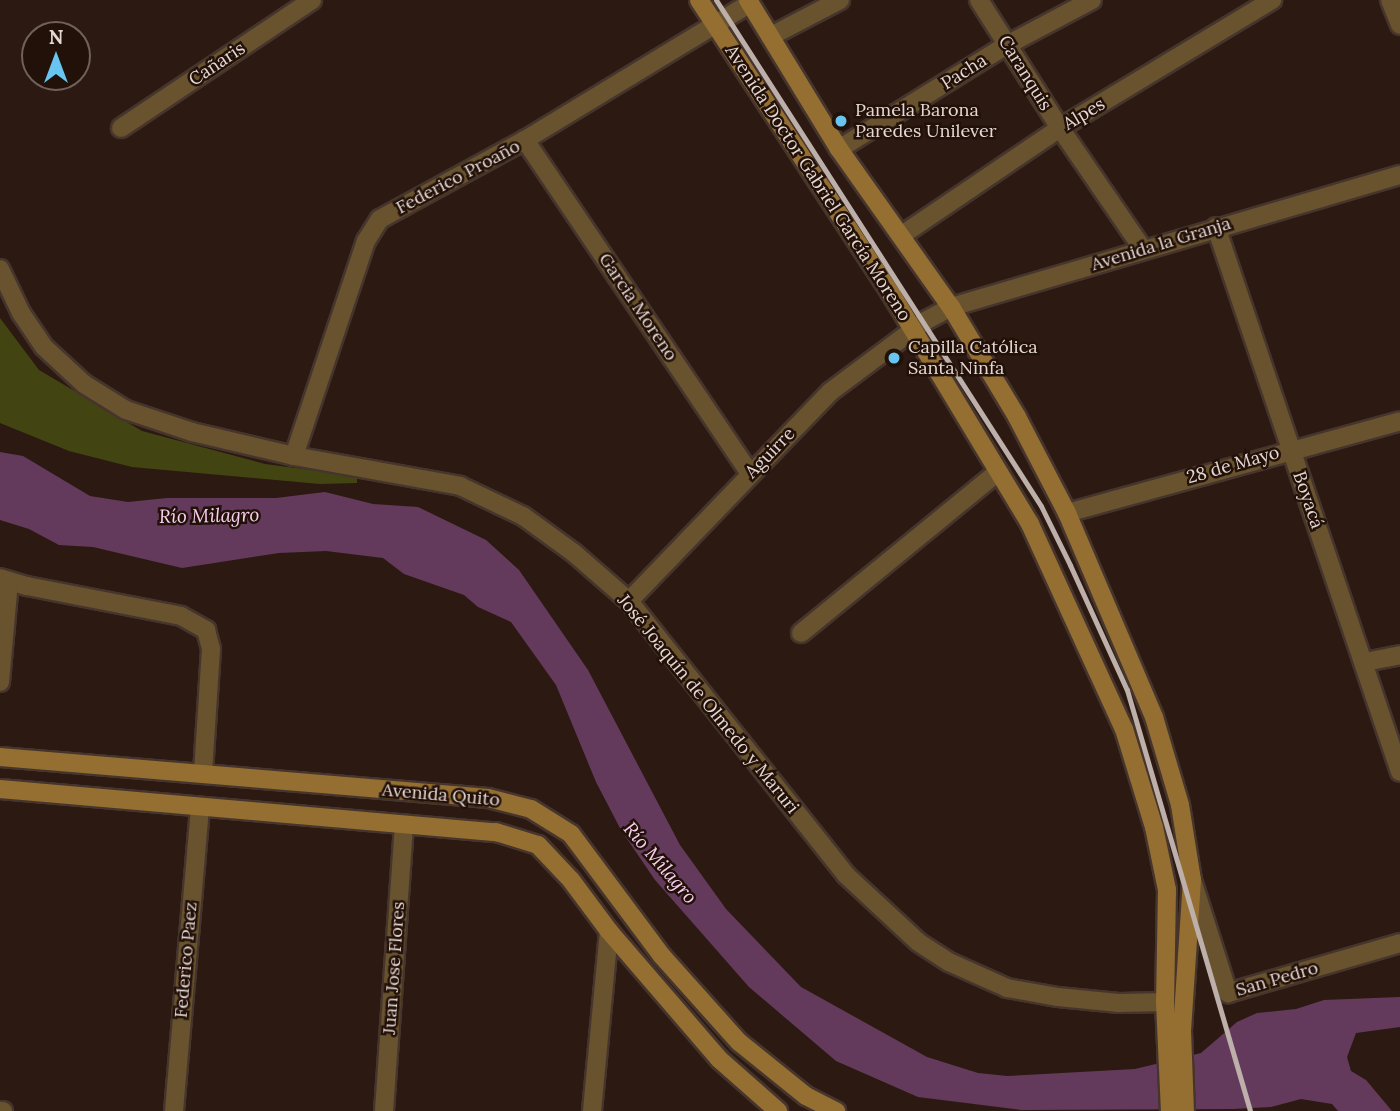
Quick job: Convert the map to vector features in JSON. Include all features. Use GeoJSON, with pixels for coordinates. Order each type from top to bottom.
{"type":"FeatureCollection","features":[{"type":"Feature","properties":{"kind":"main road","name":"Avenida Doctor Gabriel García Moreno"},"geometry":{"type":"LineString","coordinates":[[699,0],[919,326],[998,472],[1030,524],[1124,729],[1154,827],[1167,890],[1165,1002],[1174,1032],[1185,1111]]}},
{"type":"Feature","properties":{"kind":"main road","name":"Avenida Doctor Gabriel García Moreno"},"geometry":{"type":"LineString","coordinates":[[750,2],[839,149],[951,307],[1017,417],[1067,513],[1154,717],[1180,805],[1192,880],[1174,1032],[1170,1111]]}},
{"type":"Feature","properties":{"kind":"main road","name":"Avenida Quito"},"geometry":{"type":"LineString","coordinates":[[0,757],[488,798],[531,809],[571,834],[662,957],[739,1042],[787,1082],[836,1111]]}},
{"type":"Feature","properties":{"kind":"main road","name":"Avenida Quito"},"geometry":{"type":"LineString","coordinates":[[0,789],[496,832],[538,845],[571,880],[610,931],[719,1059],[778,1111]]}},
{"type":"Feature","properties":{"kind":"street","name":"Cañaris"},"geometry":{"type":"LineString","coordinates":[[121,128],[312,0]]}},
{"type":"Feature","properties":{"kind":"street"},"geometry":{"type":"LineString","coordinates":[[771,36],[840,0]]}},
{"type":"Feature","properties":{"kind":"street","name":"Caranquis"},"geometry":{"type":"LineString","coordinates":[[979,0],[1060,128],[1143,249]]}},
{"type":"Feature","properties":{"kind":"street","name":"Pacha"},"geometry":{"type":"LineString","coordinates":[[839,149],[1007,45],[1092,0]]}},
{"type":"Feature","properties":{"kind":"street","name":"Alpes"},"geometry":{"type":"LineString","coordinates":[[902,235],[1060,128],[1272,0]]}},
{"type":"Feature","properties":{"kind":"street"},"geometry":{"type":"LineString","coordinates":[[1391,0],[1400,25]]}},
{"type":"Feature","properties":{"kind":"street","name":"Federico Proaño"},"geometry":{"type":"LineString","coordinates":[[294,456],[366,241],[380,219],[525,140],[750,2]]}},
{"type":"Feature","properties":{"kind":"street","name":"Garcia Moreno"},"geometry":{"type":"LineString","coordinates":[[525,140],[750,473]]}},
{"type":"Feature","properties":{"kind":"street","name":"Avenida la Granja"},"geometry":{"type":"LineString","coordinates":[[919,326],[951,307],[1400,175]]}},
{"type":"Feature","properties":{"kind":"street","name":"Boyacá"},"geometry":{"type":"LineString","coordinates":[[1216,227],[1400,772]]}},
{"type":"Feature","properties":{"kind":"street","name":"José Joaquín de Olmedo y Maruri"},"geometry":{"type":"LineString","coordinates":[[0,269],[21,313],[44,347],[84,384],[126,410],[192,432],[294,456],[460,486],[523,516],[574,553],[629,601],[846,875],[918,942],[977,977],[1007,988],[1107,1002],[1165,1002]]}},
{"type":"Feature","properties":{"kind":"street","name":"Aguirre"},"geometry":{"type":"LineString","coordinates":[[629,601],[830,392],[919,326]]}},
{"type":"Feature","properties":{"kind":"street","name":"28 de Mayo"},"geometry":{"type":"LineString","coordinates":[[1067,513],[1290,449],[1400,421]]}},
{"type":"Feature","properties":{"kind":"street"},"geometry":{"type":"LineString","coordinates":[[801,633],[998,472]]}},
{"type":"Feature","properties":{"kind":"street"},"geometry":{"type":"LineString","coordinates":[[0,682],[5,579],[181,616],[206,630],[211,649],[203,774]]}},
{"type":"Feature","properties":{"kind":"street"},"geometry":{"type":"LineString","coordinates":[[1365,662],[1400,655]]}},
{"type":"Feature","properties":{"kind":"street","name":"Federico Paez"},"geometry":{"type":"LineString","coordinates":[[174,1111],[200,808]]}},
{"type":"Feature","properties":{"kind":"street","name":"Juan Jose Flores"},"geometry":{"type":"LineString","coordinates":[[384,1111],[404,825]]}},
{"type":"Feature","properties":{"kind":"street","name":"San Pedro"},"geometry":{"type":"LineString","coordinates":[[1192,880],[1228,993],[1400,943]]}},
{"type":"Feature","properties":{"kind":"street"},"geometry":{"type":"LineString","coordinates":[[592,1111],[610,931]]}},
{"type":"Feature","properties":{"kind":"green space"},"geometry":{"type":"Polygon","coordinates":[[[0,318],[39,370],[142,431],[265,464],[357,476],[357,483],[320,484],[132,467],[69,451],[0,423],[0,318]]]}},
{"type":"Feature","properties":{"kind":"water","name":"Río Milagro"},"geometry":{"type":"Polygon","coordinates":[[[0,452],[23,456],[90,496],[128,502],[167,498],[276,498],[325,492],[373,504],[418,507],[486,540],[519,570],[588,670],[680,845],[726,909],[801,987],[927,1057],[978,1073],[1007,1076],[1135,1069],[1201,1053],[1237,1022],[1257,1013],[1296,1009],[1324,1000],[1400,997],[1400,1027],[1356,1033],[1347,1057],[1351,1071],[1366,1080],[1392,1111],[1338,1111],[1332,1104],[1301,1099],[1271,1107],[1233,1109],[1021,1110],[918,1097],[836,1061],[749,987],[655,880],[621,830],[596,782],[556,685],[511,622],[478,607],[464,595],[404,574],[383,558],[326,551],[279,553],[182,568],[93,547],[59,545],[29,529],[0,520],[0,452]]]}},
{"type":"Feature","properties":{"kind":"railway"},"geometry":{"type":"LineString","coordinates":[[716,0],[1041,506],[1070,565],[1127,690],[1250,1111]]}},
{"type":"Feature","properties":{"kind":"place","name":"Pamela Barona Paredes Unilever"},"geometry":{"type":"Point","coordinates":[841,121]}},
{"type":"Feature","properties":{"kind":"place","name":"Capilla Católica Santa Ninfa"},"geometry":{"type":"Point","coordinates":[894,358]}}]}
